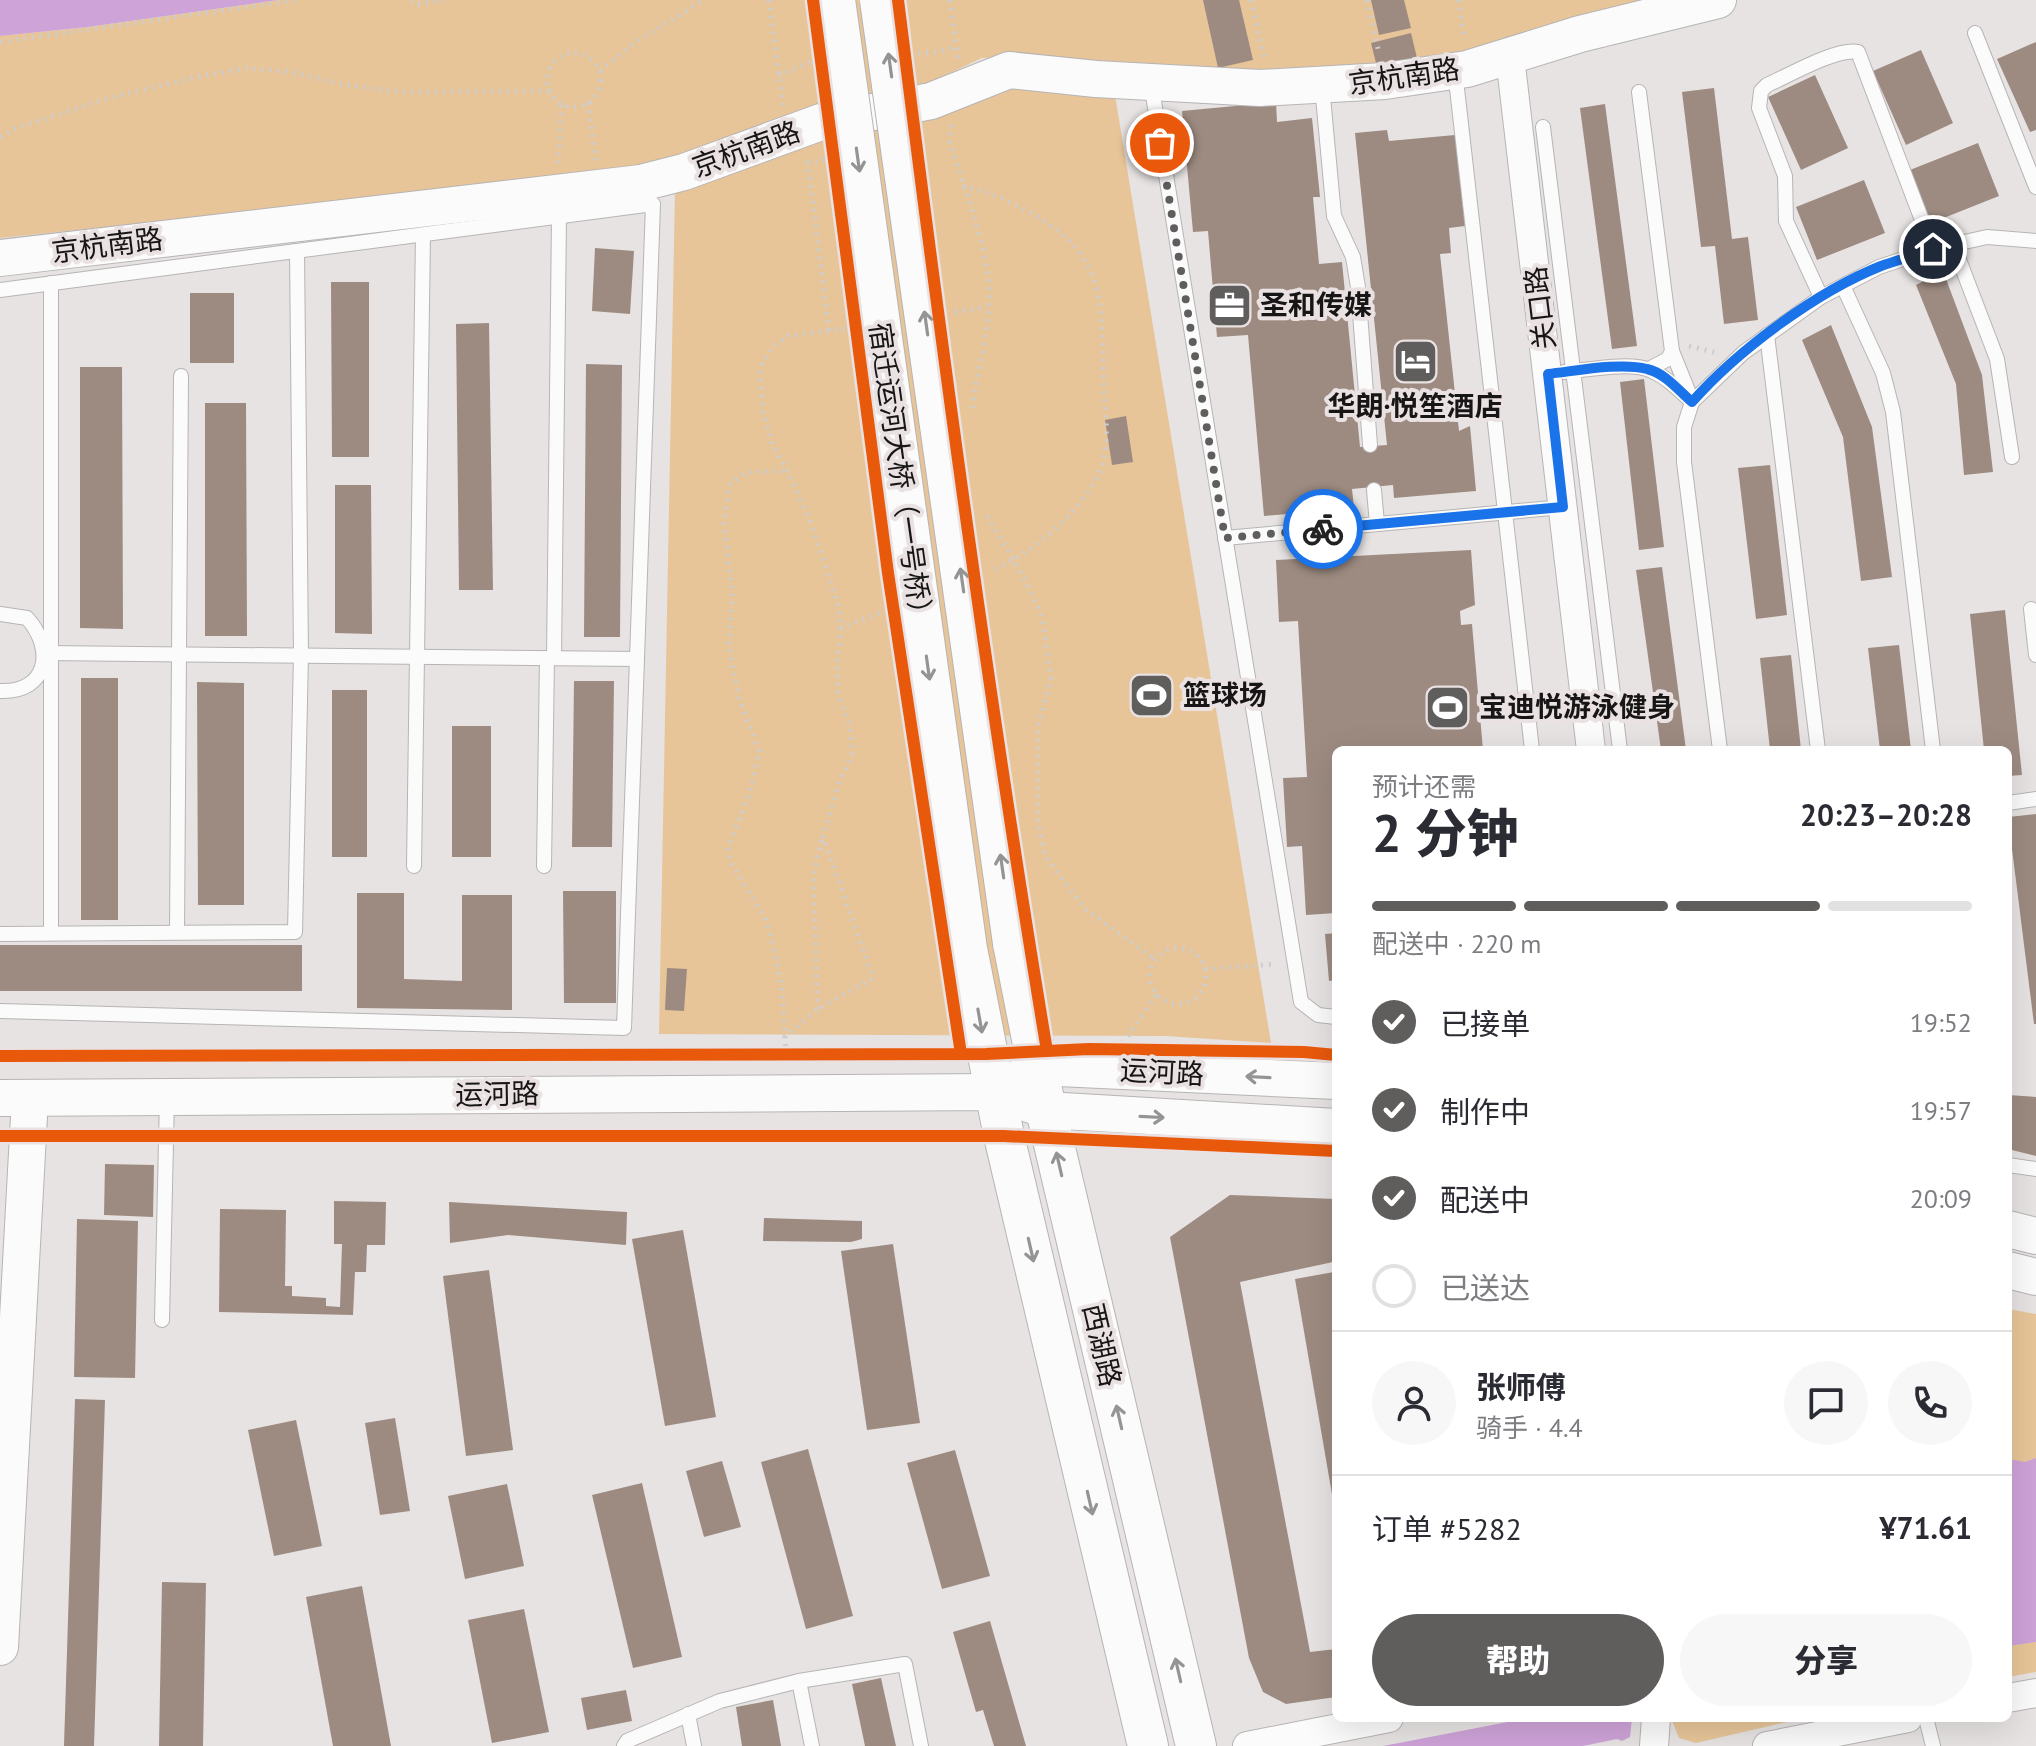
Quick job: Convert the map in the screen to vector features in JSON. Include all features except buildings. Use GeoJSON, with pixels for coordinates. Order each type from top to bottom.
{"type":"FeatureCollection","features":[{"type":"Feature","properties":{"kind":"main road","name":"宿迁运河大桥（一号桥）"},"geometry":{"type":"LineString","coordinates":[[835,0],[967,949]]}},
{"type":"Feature","properties":{"kind":"main road","name":"宿迁运河大桥（一号桥）"},"geometry":{"type":"LineString","coordinates":[[880,0],[1013,943]]}},
{"type":"Feature","properties":{"kind":"main road","name":"西湖路"},"geometry":{"type":"LineString","coordinates":[[1013,943],[1046,1110],[1196,1746]]}},
{"type":"Feature","properties":{"kind":"main road","name":"西湖路"},"geometry":{"type":"LineString","coordinates":[[967,949],[994,1092],[1148,1746]]}},
{"type":"Feature","properties":{"kind":"street","name":"京杭南路"},"geometry":{"type":"LineString","coordinates":[[0,258],[558,205],[599,188],[641,183],[684,172],[821,122],[931,101],[1009,70],[1260,88],[1385,81],[1461,70],[1580,34],[1718,0]]}},
{"type":"Feature","properties":{"kind":"street","name":"关口路"},"geometry":{"type":"LineString","coordinates":[[1510,57],[1560,373],[1563,507],[1591,746]]}},
{"type":"Feature","properties":{"kind":"street","name":"运河路"},"geometry":{"type":"LineString","coordinates":[[994,1092],[1037,1067],[1332,1081]]}},
{"type":"Feature","properties":{"kind":"street","name":"运河路"},"geometry":{"type":"LineString","coordinates":[[15,1098],[994,1092],[1046,1110],[1332,1127]]}},
{"type":"Feature","properties":{"kind":"street"},"geometry":{"type":"LineString","coordinates":[[0,1647],[15,1098]]}},
{"type":"Feature","properties":{"kind":"street"},"geometry":{"type":"LineString","coordinates":[[2012,1230],[2036,1236]]}},
{"type":"Feature","properties":{"kind":"street"},"geometry":{"type":"LineString","coordinates":[[2012,1271],[2036,1277]]}},
{"type":"Feature","properties":{"kind":"street"},"geometry":{"type":"LineString","coordinates":[[2012,1697],[2036,1693]]}},
{"type":"Feature","properties":{"kind":"street"},"geometry":{"type":"LineString","coordinates":[[1247,1746],[1369,1722]]}},
{"type":"Feature","properties":{"kind":"street"},"geometry":{"type":"LineString","coordinates":[[1654,1746],[1656,1722]]}},
{"type":"Feature","properties":{"kind":"street"},"geometry":{"type":"LineString","coordinates":[[1767,1746],[1888,1722]]}},
{"type":"Feature","properties":{"kind":"lane"},"geometry":{"type":"LineString","coordinates":[[1975,33],[2036,187]]}},
{"type":"Feature","properties":{"kind":"lane"},"geometry":{"type":"LineString","coordinates":[[1821,297],[1786,221],[1785,176],[1759,108],[1761,91],[1767,85],[1822,61],[1849,50],[1858,52],[1933,249]]}},
{"type":"Feature","properties":{"kind":"lane"},"geometry":{"type":"LineString","coordinates":[[1461,70],[1504,512],[1532,746]]}},
{"type":"Feature","properties":{"kind":"lane"},"geometry":{"type":"LineString","coordinates":[[1150,82],[1301,1002],[1318,1015],[1332,1017]]}},
{"type":"Feature","properties":{"kind":"lane"},"geometry":{"type":"LineString","coordinates":[[1322,86],[1334,216],[1353,257],[1358,287],[1370,445]]}},
{"type":"Feature","properties":{"kind":"lane"},"geometry":{"type":"LineString","coordinates":[[1639,92],[1671,344],[1692,402]]}},
{"type":"Feature","properties":{"kind":"lane"},"geometry":{"type":"LineString","coordinates":[[1543,127],[1560,373],[1619,746]]}},
{"type":"Feature","properties":{"kind":"lane"},"geometry":{"type":"LineString","coordinates":[[0,290],[423,235],[558,205],[653,204],[624,1028],[0,1011]]}},
{"type":"Feature","properties":{"kind":"lane"},"geometry":{"type":"LineString","coordinates":[[544,866],[551,658],[558,205]]}},
{"type":"Feature","properties":{"kind":"lane"},"geometry":{"type":"LineString","coordinates":[[414,866],[423,235]]}},
{"type":"Feature","properties":{"kind":"lane"},"geometry":{"type":"LineString","coordinates":[[1720,746],[1684,462],[1684,427],[1692,402],[1710,382],[1767,335],[1821,297],[1879,267],[1933,249],[1987,237],[2036,241]]}},
{"type":"Feature","properties":{"kind":"lane"},"geometry":{"type":"LineString","coordinates":[[1953,244],[1997,359],[2012,457]]}},
{"type":"Feature","properties":{"kind":"lane"},"geometry":{"type":"LineString","coordinates":[[0,934],[295,932],[301,655],[297,251]]}},
{"type":"Feature","properties":{"kind":"lane"},"geometry":{"type":"LineString","coordinates":[[51,283],[48,653],[51,933]]}},
{"type":"Feature","properties":{"kind":"lane"},"geometry":{"type":"LineString","coordinates":[[1843,286],[1883,373],[1893,412],[1933,746]]}},
{"type":"Feature","properties":{"kind":"lane"},"geometry":{"type":"LineString","coordinates":[[1767,335],[1818,746]]}},
{"type":"Feature","properties":{"kind":"lane"},"geometry":{"type":"LineString","coordinates":[[1649,369],[1668,359],[1671,344]]}},
{"type":"Feature","properties":{"kind":"lane"},"geometry":{"type":"LineString","coordinates":[[1560,373],[1627,367],[1649,369],[1665,378],[1692,402]]}},
{"type":"Feature","properties":{"kind":"lane"},"geometry":{"type":"LineString","coordinates":[[177,931],[181,376]]}},
{"type":"Feature","properties":{"kind":"lane"},"geometry":{"type":"LineString","coordinates":[[1374,490],[1377,524]]}},
{"type":"Feature","properties":{"kind":"lane"},"geometry":{"type":"LineString","coordinates":[[1225,538],[1563,507]]}},
{"type":"Feature","properties":{"kind":"lane"},"geometry":{"type":"LineString","coordinates":[[2031,609],[2036,655]]}},
{"type":"Feature","properties":{"kind":"lane"},"geometry":{"type":"LineString","coordinates":[[0,614],[27,618],[37,628],[48,653],[29,687],[0,691]]}},
{"type":"Feature","properties":{"kind":"lane"},"geometry":{"type":"LineString","coordinates":[[48,653],[637,659]]}},
{"type":"Feature","properties":{"kind":"lane"},"geometry":{"type":"LineString","coordinates":[[2012,802],[2036,799]]}},
{"type":"Feature","properties":{"kind":"lane"},"geometry":{"type":"LineString","coordinates":[[162,1320],[167,1097]]}},
{"type":"Feature","properties":{"kind":"lane"},"geometry":{"type":"LineString","coordinates":[[2012,1166],[2036,1169]]}},
{"type":"Feature","properties":{"kind":"lane"},"geometry":{"type":"LineString","coordinates":[[624,1746],[627,1741],[720,1701],[799,1681],[905,1664],[921,1746]]}},
{"type":"Feature","properties":{"kind":"lane"},"geometry":{"type":"LineString","coordinates":[[799,1681],[812,1746]]}},
{"type":"Feature","properties":{"kind":"lane"},"geometry":{"type":"LineString","coordinates":[[688,1714],[694,1746]]}},
{"type":"Feature","properties":{"kind":"lane"},"geometry":{"type":"LineString","coordinates":[[1927,1722],[1933,1746]]}},
{"type":"Feature","properties":{"kind":"path"},"geometry":{"type":"LineString","coordinates":[[0,42],[297,0]]}},
{"type":"Feature","properties":{"kind":"path"},"geometry":{"type":"LineString","coordinates":[[411,0],[418,4],[445,0]]}},
{"type":"Feature","properties":{"kind":"path"},"geometry":{"type":"LineString","coordinates":[[600,71],[634,43],[704,0]]}},
{"type":"Feature","properties":{"kind":"path"},"geometry":{"type":"LineString","coordinates":[[769,0],[787,134]]}},
{"type":"Feature","properties":{"kind":"path"},"geometry":{"type":"LineString","coordinates":[[950,0],[957,90],[950,142],[982,248],[989,286],[983,353],[972,414]]}},
{"type":"Feature","properties":{"kind":"path"},"geometry":{"type":"LineString","coordinates":[[1251,0],[1268,74]]}},
{"type":"Feature","properties":{"kind":"path"},"geometry":{"type":"LineString","coordinates":[[1363,52],[1378,49],[1367,0]]}},
{"type":"Feature","properties":{"kind":"path"},"geometry":{"type":"LineString","coordinates":[[1459,0],[1461,70]]}},
{"type":"Feature","properties":{"kind":"path"},"geometry":{"type":"LineString","coordinates":[[904,46],[906,61]]}},
{"type":"Feature","properties":{"kind":"path"},"geometry":{"type":"LineString","coordinates":[[573,52],[590,58],[600,71],[599,89],[588,103],[580,106],[562,104],[550,91],[548,73],[557,59],[565,54],[573,52]]}},
{"type":"Feature","properties":{"kind":"path"},"geometry":{"type":"LineString","coordinates":[[821,55],[823,71]]}},
{"type":"Feature","properties":{"kind":"path"},"geometry":{"type":"LineString","coordinates":[[0,137],[14,129],[105,99],[246,68],[291,72],[340,84],[401,92],[550,91]]}},
{"type":"Feature","properties":{"kind":"path"},"geometry":{"type":"LineString","coordinates":[[588,103],[599,188]]}},
{"type":"Feature","properties":{"kind":"path"},"geometry":{"type":"LineString","coordinates":[[558,205],[562,104]]}},
{"type":"Feature","properties":{"kind":"path"},"geometry":{"type":"LineString","coordinates":[[829,331],[808,163],[831,158]]}},
{"type":"Feature","properties":{"kind":"path"},"geometry":{"type":"LineString","coordinates":[[963,186],[980,189],[1025,209],[1068,238],[1086,259],[1100,300],[1104,456],[1098,478],[1065,521],[1012,559],[986,573]]}},
{"type":"Feature","properties":{"kind":"path"},"geometry":{"type":"LineString","coordinates":[[953,312],[987,307]]}},
{"type":"Feature","properties":{"kind":"path"},"geometry":{"type":"LineString","coordinates":[[818,1009],[813,876],[829,810],[853,753],[849,723],[838,693],[838,604],[825,562],[788,472],[772,444],[766,422],[760,367],[773,347],[788,336],[856,329]]}},
{"type":"Feature","properties":{"kind":"path"},"geometry":{"type":"LineString","coordinates":[[1671,344],[1714,353],[1743,353]]}},
{"type":"Feature","properties":{"kind":"path"},"geometry":{"type":"LineString","coordinates":[[786,1054],[782,989],[765,918],[738,875],[728,847],[750,793],[759,751],[739,698],[729,648],[732,592],[724,523],[729,485],[746,472],[788,472]]}},
{"type":"Feature","properties":{"kind":"path"},"geometry":{"type":"LineString","coordinates":[[983,503],[991,526],[1012,559],[1043,620],[1051,679],[1038,727],[1038,824],[1046,857],[1085,909],[1155,959]]}},
{"type":"Feature","properties":{"kind":"path"},"geometry":{"type":"LineString","coordinates":[[840,628],[894,610]]}},
{"type":"Feature","properties":{"kind":"path"},"geometry":{"type":"LineString","coordinates":[[784,1037],[818,1009],[873,978],[823,837]]}},
{"type":"Feature","properties":{"kind":"path"},"geometry":{"type":"LineString","coordinates":[[1170,949],[1188,949],[1202,961],[1205,969],[1204,987],[1191,1001],[1173,1004],[1156,995],[1150,977],[1155,959],[1170,949]]}},
{"type":"Feature","properties":{"kind":"path"},"geometry":{"type":"LineString","coordinates":[[1205,969],[1294,962]]}},
{"type":"Feature","properties":{"kind":"path"},"geometry":{"type":"LineString","coordinates":[[1120,1049],[1156,995]]}},
{"type":"Feature","properties":{"kind":"path"},"geometry":{"type":"LineString","coordinates":[[1104,1049],[1135,1049]]}},
{"type":"Feature","properties":{"kind":"path"},"geometry":{"type":"LineString","coordinates":[[770,1054],[801,1054]]}},
{"type":"Feature","properties":{"kind":"shaded area"},"geometry":{"type":"Polygon","coordinates":[[[0,0],[278,0],[0,36],[0,0]]]}},
{"type":"Feature","properties":{"kind":"shaded area"},"geometry":{"type":"Polygon","coordinates":[[[278,0],[1662,0],[1487,53],[1259,78],[1014,57],[982,58],[918,88],[639,172],[0,238],[0,36],[278,0]]]}},
{"type":"Feature","properties":{"kind":"shaded area"},"geometry":{"type":"Polygon","coordinates":[[[1020,86],[1115,95],[1271,1043],[1165,1036],[659,1034],[675,191],[729,167],[985,91],[1020,86]]]}},
{"type":"Feature","properties":{"kind":"shaded area"},"geometry":{"type":"Polygon","coordinates":[[[2012,1310],[2036,1314],[2036,1672],[2012,1676],[2012,1310]]]}},
{"type":"Feature","properties":{"kind":"shaded area"},"geometry":{"type":"Polygon","coordinates":[[[2036,1458],[2036,1642],[2012,1645],[2012,1460],[2025,1462],[2036,1458]]]}},
{"type":"Feature","properties":{"kind":"shaded area"},"geometry":{"type":"Polygon","coordinates":[[[1507,1722],[1632,1722],[1630,1737],[1622,1741],[1617,1739],[1583,1746],[1383,1746],[1507,1722]]]}},
{"type":"Feature","properties":{"kind":"shaded area"},"geometry":{"type":"Polygon","coordinates":[[[1673,1722],[1787,1722],[1696,1743],[1679,1738],[1673,1722]]]}},
{"type":"Feature","properties":{"kind":"cycle path"},"geometry":{"type":"LineString","coordinates":[[813,0],[888,573],[961,1054]]}},
{"type":"Feature","properties":{"kind":"cycle path"},"geometry":{"type":"LineString","coordinates":[[898,0],[967,526],[1047,1051]]}},
{"type":"Feature","properties":{"kind":"cycle path"},"geometry":{"type":"LineString","coordinates":[[0,1056],[986,1054],[1089,1049],[1332,1055]]}},
{"type":"Feature","properties":{"kind":"cycle path"},"geometry":{"type":"LineString","coordinates":[[0,1136],[1004,1136],[1332,1151]]}},
{"type":"Feature","properties":{"kind":"way so far"},"geometry":{"type":"LineString","coordinates":[[1160,143],[1225,538],[1323,529]]}},
{"type":"Feature","properties":{"kind":"place","name":"圣和传媒"},"geometry":{"type":"Point","coordinates":[1229,305]}},
{"type":"Feature","properties":{"kind":"place","name":"华朗·悦笙酒店"},"geometry":{"type":"Point","coordinates":[1415,361]}},
{"type":"Feature","properties":{"kind":"place","name":"篮球场"},"geometry":{"type":"Point","coordinates":[1152,695]}},
{"type":"Feature","properties":{"kind":"place","name":"宝迪悦游泳健身"},"geometry":{"type":"Point","coordinates":[1448,707]}},
{"type":"Feature","properties":{"kind":"route"},"geometry":{"type":"LineString","coordinates":[[1323,529],[1563,507],[1548,374],[1627,367],[1649,369],[1665,378],[1692,402],[1743,353],[1821,297],[1879,267],[1933,249]]}}]}
